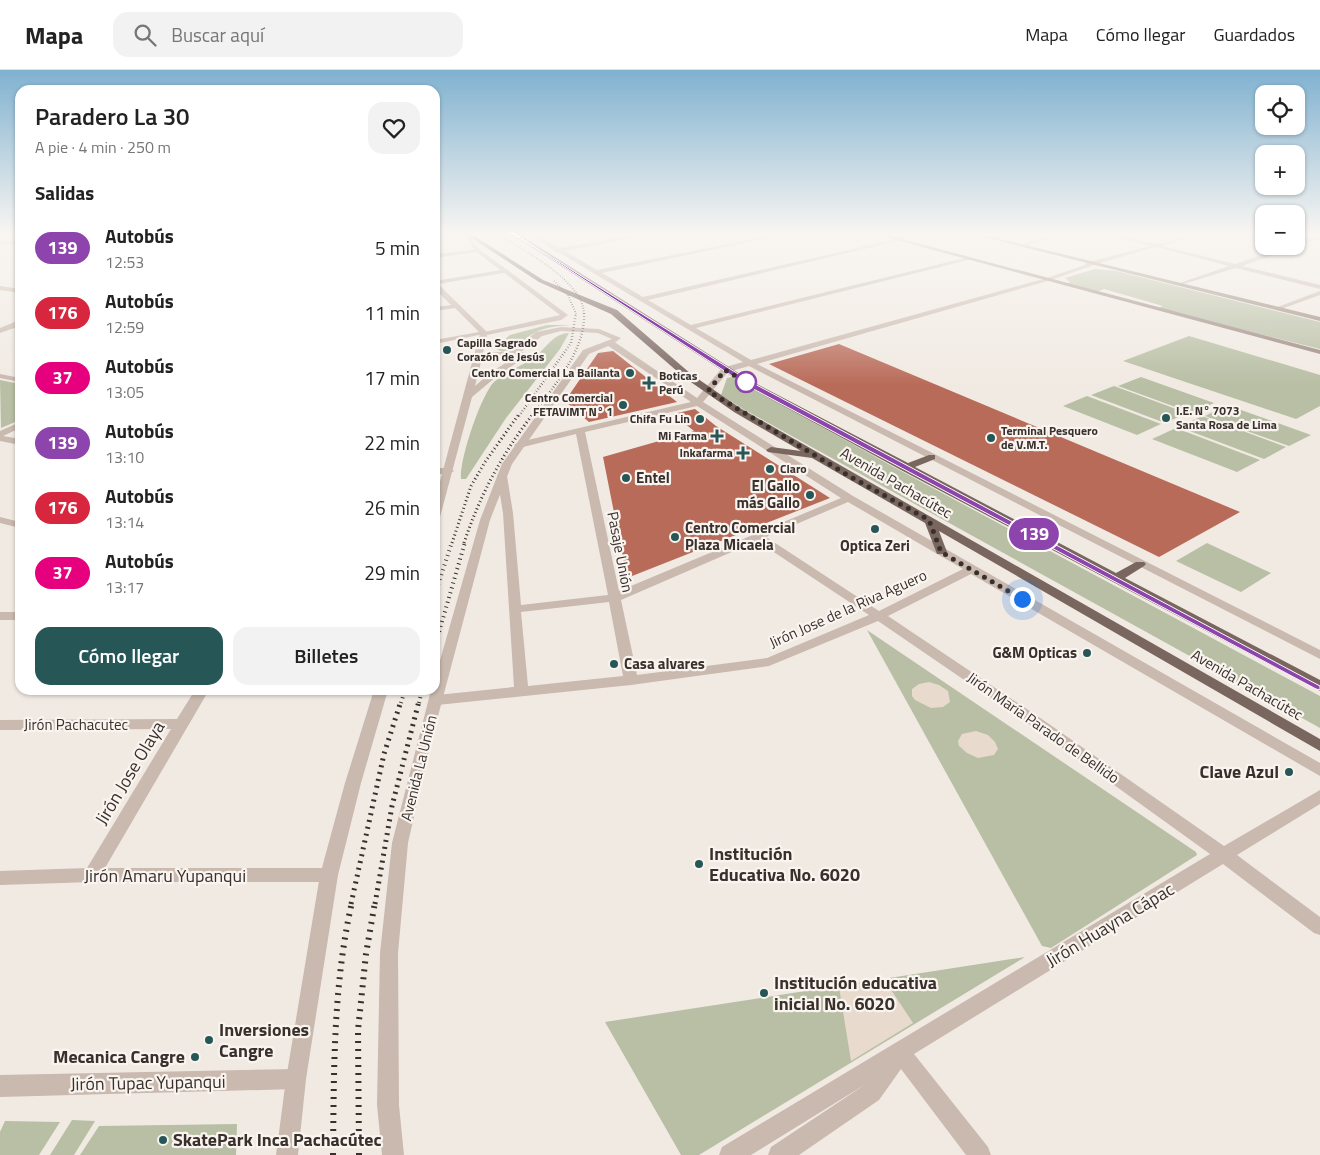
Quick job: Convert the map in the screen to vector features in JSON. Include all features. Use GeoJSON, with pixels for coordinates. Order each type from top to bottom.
{"type":"FeatureCollection","features":[{"type":"Feature","properties":{"kind":"main road","name":"Avenida Pachacútec"},"geometry":{"type":"LineString","coordinates":[[547,284],[614,312],[708,391],[816,456],[1320,746]]}},
{"type":"Feature","properties":{"kind":"main road","name":"Avenida Pachacútec"},"geometry":{"type":"LineString","coordinates":[[592,284],[658,324],[725,370],[906,468],[1117,577],[1320,686]]}},
{"type":"Feature","properties":{"kind":"main road"},"geometry":{"type":"LineString","coordinates":[[1061,284],[1320,352]]}},
{"type":"Feature","properties":{"kind":"main road"},"geometry":{"type":"LineString","coordinates":[[1182,284],[1320,319]]}},
{"type":"Feature","properties":{"kind":"main road"},"geometry":{"type":"LineString","coordinates":[[771,450],[816,456]]}},
{"type":"Feature","properties":{"kind":"main road"},"geometry":{"type":"LineString","coordinates":[[906,468],[932,457]]}},
{"type":"Feature","properties":{"kind":"main road"},"geometry":{"type":"LineString","coordinates":[[929,520],[941,552]]}},
{"type":"Feature","properties":{"kind":"main road"},"geometry":{"type":"LineString","coordinates":[[1117,577],[1140,564]]}},
{"type":"Feature","properties":{"kind":"street","name":"Avenida Pachacútec"},"geometry":{"type":"LineString","coordinates":[[484,333],[563,317],[564,315],[523,284]]}},
{"type":"Feature","properties":{"kind":"street"},"geometry":{"type":"LineString","coordinates":[[616,284],[748,363],[1320,654]]}},
{"type":"Feature","properties":{"kind":"street"},"geometry":{"type":"LineString","coordinates":[[642,299],[708,284]]}},
{"type":"Feature","properties":{"kind":"street"},"geometry":{"type":"LineString","coordinates":[[689,328],[869,284]]}},
{"type":"Feature","properties":{"kind":"street"},"geometry":{"type":"LineString","coordinates":[[520,445],[698,403],[725,370],[1027,284]]}},
{"type":"Feature","properties":{"kind":"street"},"geometry":{"type":"LineString","coordinates":[[1307,284],[1320,287]]}},
{"type":"Feature","properties":{"kind":"street"},"geometry":{"type":"LineString","coordinates":[[0,288],[15,290]]}},
{"type":"Feature","properties":{"kind":"street"},"geometry":{"type":"LineString","coordinates":[[440,289],[484,333]]}},
{"type":"Feature","properties":{"kind":"street"},"geometry":{"type":"LineString","coordinates":[[1279,308],[1320,293]]}},
{"type":"Feature","properties":{"kind":"street"},"geometry":{"type":"LineString","coordinates":[[440,309],[456,306]]}},
{"type":"Feature","properties":{"kind":"street"},"geometry":{"type":"LineString","coordinates":[[0,326],[15,327]]}},
{"type":"Feature","properties":{"kind":"street"},"geometry":{"type":"LineString","coordinates":[[0,331],[15,327]]}},
{"type":"Feature","properties":{"kind":"street"},"geometry":{"type":"LineString","coordinates":[[479,356],[514,353],[539,334],[561,329],[604,332],[617,338],[610,343]]}},
{"type":"Feature","properties":{"kind":"street"},"geometry":{"type":"LineString","coordinates":[[440,341],[484,333]]}},
{"type":"Feature","properties":{"kind":"street"},"geometry":{"type":"LineString","coordinates":[[440,501],[467,398],[476,374],[484,333]]}},
{"type":"Feature","properties":{"kind":"street"},"geometry":{"type":"LineString","coordinates":[[467,398],[493,375],[521,357],[541,338],[552,334],[586,334],[610,343],[698,403],[849,498],[1320,770]]}},
{"type":"Feature","properties":{"kind":"street","name":"Avenida La Unión"},"geometry":{"type":"LineString","coordinates":[[440,689],[485,520],[502,476],[520,445],[586,352],[610,343]]}},
{"type":"Feature","properties":{"kind":"street"},"geometry":{"type":"LineString","coordinates":[[476,374],[493,375]]}},
{"type":"Feature","properties":{"kind":"street"},"geometry":{"type":"LineString","coordinates":[[0,376],[15,379]]}},
{"type":"Feature","properties":{"kind":"street"},"geometry":{"type":"LineString","coordinates":[[0,434],[15,427]]}},
{"type":"Feature","properties":{"kind":"street","name":"Pasaje Unión"},"geometry":{"type":"LineString","coordinates":[[580,431],[631,680]]}},
{"type":"Feature","properties":{"kind":"street"},"geometry":{"type":"LineString","coordinates":[[0,438],[15,441]]}},
{"type":"Feature","properties":{"kind":"street"},"geometry":{"type":"LineString","coordinates":[[440,471],[449,471]]}},
{"type":"Feature","properties":{"kind":"street"},"geometry":{"type":"LineString","coordinates":[[502,476],[508,513],[521,691]]}},
{"type":"Feature","properties":{"kind":"street"},"geometry":{"type":"LineString","coordinates":[[515,609],[614,598],[760,538],[849,498]]}},
{"type":"Feature","properties":{"kind":"street"},"geometry":{"type":"LineString","coordinates":[[0,520],[15,524]]}},
{"type":"Feature","properties":{"kind":"street","name":"Jirón María Parado de Bellido"},"geometry":{"type":"LineString","coordinates":[[760,538],[879,616],[1226,855],[1320,927]]}},
{"type":"Feature","properties":{"kind":"street","name":"Jirón Jose de la Riva Aguero"},"geometry":{"type":"LineString","coordinates":[[437,700],[631,680],[769,662],[879,616],[971,570]]}},
{"type":"Feature","properties":{"kind":"street"},"geometry":{"type":"LineString","coordinates":[[0,616],[15,616]]}},
{"type":"Feature","properties":{"kind":"street","name":"Jirón Jose Olaya"},"geometry":{"type":"LineString","coordinates":[[92,875],[199,695]]}},
{"type":"Feature","properties":{"kind":"street"},"geometry":{"type":"LineString","coordinates":[[287,1155],[296,1079],[329,875],[353,783],[379,695]]}},
{"type":"Feature","properties":{"kind":"street","name":"Avenida La Unión"},"geometry":{"type":"LineString","coordinates":[[394,1155],[388,1105],[390,944],[400,843],[438,695]]}},
{"type":"Feature","properties":{"kind":"street","name":"Jirón Pachacutec"},"geometry":{"type":"LineString","coordinates":[[0,725],[182,724]]}},
{"type":"Feature","properties":{"kind":"street","name":"Jirón Huayna Cápac"},"geometry":{"type":"LineString","coordinates":[[737,1151],[1226,855],[1320,796]]}},
{"type":"Feature","properties":{"kind":"street","name":"Jirón Amaru Yupanqui"},"geometry":{"type":"LineString","coordinates":[[0,878],[92,875],[329,875]]}},
{"type":"Feature","properties":{"kind":"street"},"geometry":{"type":"LineString","coordinates":[[900,1052],[980,1155]]}},
{"type":"Feature","properties":{"kind":"street","name":"Jirón Huayna Cápac"},"geometry":{"type":"LineString","coordinates":[[779,1155],[872,1093],[900,1052]]}},
{"type":"Feature","properties":{"kind":"street","name":"Jirón Tupac Yupanqui"},"geometry":{"type":"LineString","coordinates":[[0,1086],[296,1079]]}},
{"type":"Feature","properties":{"kind":"green space"},"geometry":{"type":"Polygon","coordinates":[[[1067,284],[1167,284],[1320,322],[1320,349],[1157,308],[1163,306],[1104,289],[1097,292],[1067,284]]]}},
{"type":"Feature","properties":{"kind":"green space"},"geometry":{"type":"Polygon","coordinates":[[[547,325],[571,325],[540,330],[511,350],[501,351],[495,348],[510,335],[547,325]]]}},
{"type":"Feature","properties":{"kind":"green space"},"geometry":{"type":"Polygon","coordinates":[[[569,333],[560,349],[506,418],[466,479],[461,479],[463,458],[477,413],[494,382],[536,356],[555,338],[569,333]]]}},
{"type":"Feature","properties":{"kind":"green space"},"geometry":{"type":"Polygon","coordinates":[[[1189,336],[1320,375],[1320,406],[1296,419],[1123,361],[1189,336]]]}},
{"type":"Feature","properties":{"kind":"green space"},"geometry":{"type":"Polygon","coordinates":[[[732,377],[890,465],[1320,696],[1320,728],[743,409],[721,395],[727,378],[732,377]]]}},
{"type":"Feature","properties":{"kind":"green space"},"geometry":{"type":"Polygon","coordinates":[[[1141,377],[1214,403],[1192,413],[1118,386],[1141,377]]]}},
{"type":"Feature","properties":{"kind":"green space"},"geometry":{"type":"Polygon","coordinates":[[[0,380],[15,383],[15,422],[1,428],[0,380]]]}},
{"type":"Feature","properties":{"kind":"green space"},"geometry":{"type":"Polygon","coordinates":[[[1114,386],[1187,413],[1165,423],[1091,395],[1114,386]]]}},
{"type":"Feature","properties":{"kind":"green space"},"geometry":{"type":"Polygon","coordinates":[[[1087,396],[1161,424],[1137,435],[1063,406],[1087,396]]]}},
{"type":"Feature","properties":{"kind":"green space"},"geometry":{"type":"Polygon","coordinates":[[[1227,405],[1311,435],[1289,446],[1205,416],[1227,405]]]}},
{"type":"Feature","properties":{"kind":"green space"},"geometry":{"type":"Polygon","coordinates":[[[1202,416],[1286,447],[1264,459],[1179,427],[1202,416]]]}},
{"type":"Feature","properties":{"kind":"green space"},"geometry":{"type":"Polygon","coordinates":[[[1176,428],[1260,460],[1237,472],[1152,439],[1176,428]]]}},
{"type":"Feature","properties":{"kind":"green space"},"geometry":{"type":"Polygon","coordinates":[[[1207,543],[1271,573],[1241,592],[1176,561],[1207,543]]]}},
{"type":"Feature","properties":{"kind":"green space"},"geometry":{"type":"Polygon","coordinates":[[[867,630],[1196,852],[1197,855],[1051,948],[1042,946],[867,630]]]}},
{"type":"Feature","properties":{"kind":"green space"},"geometry":{"type":"Polygon","coordinates":[[[1025,957],[699,1155],[681,1155],[605,1022],[1025,957]]]}},
{"type":"Feature","properties":{"kind":"green space"},"geometry":{"type":"Polygon","coordinates":[[[72,1120],[95,1121],[74,1155],[50,1155],[72,1120]]]}},
{"type":"Feature","properties":{"kind":"green space"},"geometry":{"type":"Polygon","coordinates":[[[5,1121],[60,1122],[39,1155],[0,1155],[0,1132],[5,1121]]]}},
{"type":"Feature","properties":{"kind":"green space","name":"SkatePark Inca Pachacútec"},"geometry":{"type":"Polygon","coordinates":[[[237,1124],[236,1155],[80,1155],[99,1126],[237,1124]]]}},
{"type":"Feature","properties":{"kind":"shaded area"},"geometry":{"type":"Polygon","coordinates":[[[929,682],[939,685],[948,691],[950,702],[943,707],[931,708],[915,700],[912,696],[912,689],[919,684],[929,682]]]}},
{"type":"Feature","properties":{"kind":"shaded area"},"geometry":{"type":"Polygon","coordinates":[[[976,731],[988,735],[995,742],[998,749],[994,755],[978,758],[967,753],[959,746],[958,741],[962,734],[976,731]]]}},
{"type":"Feature","properties":{"kind":"shaded area"},"geometry":{"type":"Polygon","coordinates":[[[884,979],[913,1023],[851,1061],[839,987],[884,979]]]}},
{"type":"Feature","properties":{"kind":"building","name":"Terminal Pesquero de V.M.T."},"geometry":{"type":"Polygon","coordinates":[[[839,344],[1240,512],[1159,557],[769,364],[839,344]]]}},
{"type":"Feature","properties":{"kind":"building"},"geometry":{"type":"Polygon","coordinates":[[[613,351],[677,402],[589,422],[565,401],[598,353],[613,351]]]}},
{"type":"Feature","properties":{"kind":"building","name":"Centro Comercial Plaza Micaela"},"geometry":{"type":"Polygon","coordinates":[[[695,409],[716,426],[830,498],[627,578],[603,457],[694,431],[673,414],[695,409]]]}},
{"type":"Feature","properties":{"kind":"railway"},"geometry":{"type":"LineString","coordinates":[[557,284],[568,295],[576,314]]}},
{"type":"Feature","properties":{"kind":"railway"},"geometry":{"type":"LineString","coordinates":[[568,284],[581,301],[584,314]]}},
{"type":"Feature","properties":{"kind":"railway"},"geometry":{"type":"LineString","coordinates":[[519,416],[571,343],[576,314]]}},
{"type":"Feature","properties":{"kind":"railway"},"geometry":{"type":"LineString","coordinates":[[532,416],[567,368],[580,341],[584,314]]}},
{"type":"Feature","properties":{"kind":"railway"},"geometry":{"type":"LineString","coordinates":[[452,543],[471,486],[485,462],[519,414]]}},
{"type":"Feature","properties":{"kind":"railway"},"geometry":{"type":"LineString","coordinates":[[464,543],[477,508],[493,476],[511,444],[533,414]]}},
{"type":"Feature","properties":{"kind":"railway"},"geometry":{"type":"LineString","coordinates":[[440,579],[452,542]]}},
{"type":"Feature","properties":{"kind":"railway"},"geometry":{"type":"LineString","coordinates":[[440,629],[465,542]]}},
{"type":"Feature","properties":{"kind":"railway"},"geometry":{"type":"LineString","coordinates":[[401,703],[403,695]]}},
{"type":"Feature","properties":{"kind":"railway"},"geometry":{"type":"LineString","coordinates":[[419,703],[421,695]]}},
{"type":"Feature","properties":{"kind":"railway"},"geometry":{"type":"LineString","coordinates":[[351,904],[384,754],[401,701]]}},
{"type":"Feature","properties":{"kind":"railway"},"geometry":{"type":"LineString","coordinates":[[375,904],[392,806],[419,701]]}},
{"type":"Feature","properties":{"kind":"railway"},"geometry":{"type":"LineString","coordinates":[[333,1155],[334,1059],[338,996],[341,965],[352,902]]}},
{"type":"Feature","properties":{"kind":"railway"},"geometry":{"type":"LineString","coordinates":[[359,1155],[358,1030],[366,954],[375,902]]}},
{"type":"Feature","properties":{"kind":"bus line","name":"139"},"geometry":{"type":"LineString","coordinates":[[595,284],[725,370],[748,383],[895,463],[1117,577],[1320,686]]}},
{"type":"Feature","properties":{"kind":"place","name":"Capilla Sagrado Corazón de Jesús"},"geometry":{"type":"Point","coordinates":[447,350]}},
{"type":"Feature","properties":{"kind":"place","name":"Centro Comercial La Bailanta"},"geometry":{"type":"Point","coordinates":[630,373]}},
{"type":"Feature","properties":{"kind":"place","name":"Boticas Perú"},"geometry":{"type":"Point","coordinates":[649,383]}},
{"type":"Feature","properties":{"kind":"place","name":"Centro Comercial FETAVIMT N° 1"},"geometry":{"type":"Point","coordinates":[623,405]}},
{"type":"Feature","properties":{"kind":"place","name":"I.E. N° 7073 Santa Rosa de Lima"},"geometry":{"type":"Point","coordinates":[1166,418]}},
{"type":"Feature","properties":{"kind":"place","name":"Chifa Fu Lin"},"geometry":{"type":"Point","coordinates":[700,419]}},
{"type":"Feature","properties":{"kind":"place","name":"Mi Farma"},"geometry":{"type":"Point","coordinates":[717,436]}},
{"type":"Feature","properties":{"kind":"place","name":"Terminal Pesquero de V.M.T."},"geometry":{"type":"Point","coordinates":[991,438]}},
{"type":"Feature","properties":{"kind":"place","name":"Inkafarma"},"geometry":{"type":"Point","coordinates":[743,453]}},
{"type":"Feature","properties":{"kind":"place","name":"Claro"},"geometry":{"type":"Point","coordinates":[770,469]}},
{"type":"Feature","properties":{"kind":"place","name":"Entel"},"geometry":{"type":"Point","coordinates":[626,478]}},
{"type":"Feature","properties":{"kind":"place","name":"El Gallo más Gallo"},"geometry":{"type":"Point","coordinates":[810,495]}},
{"type":"Feature","properties":{"kind":"place","name":"Optica Zeri"},"geometry":{"type":"Point","coordinates":[875,529]}},
{"type":"Feature","properties":{"kind":"place","name":"Centro Comercial Plaza Micaela"},"geometry":{"type":"Point","coordinates":[675,537]}},
{"type":"Feature","properties":{"kind":"place","name":"G&M Opticas"},"geometry":{"type":"Point","coordinates":[1087,653]}},
{"type":"Feature","properties":{"kind":"place","name":"Casa alvares"},"geometry":{"type":"Point","coordinates":[614,664]}},
{"type":"Feature","properties":{"kind":"place","name":"Clave Azul"},"geometry":{"type":"Point","coordinates":[1289,772]}},
{"type":"Feature","properties":{"kind":"place","name":"Institución Educativa No. 6020"},"geometry":{"type":"Point","coordinates":[699,864]}},
{"type":"Feature","properties":{"kind":"place","name":"Institución educativa inicial No. 6020"},"geometry":{"type":"Point","coordinates":[764,993]}},
{"type":"Feature","properties":{"kind":"place","name":"Inversiones Cangre"},"geometry":{"type":"Point","coordinates":[209,1040]}},
{"type":"Feature","properties":{"kind":"place","name":"Mecanica Cangre"},"geometry":{"type":"Point","coordinates":[195,1057]}},
{"type":"Feature","properties":{"kind":"place","name":"SkatePark Inca Pachacútec"},"geometry":{"type":"Point","coordinates":[163,1140]}},
{"type":"Feature","properties":{"kind":"route"},"geometry":{"type":"LineString","coordinates":[[746,382],[748,383],[725,370],[708,391],[851,477],[929,520],[941,552],[1022,599]]}}]}
